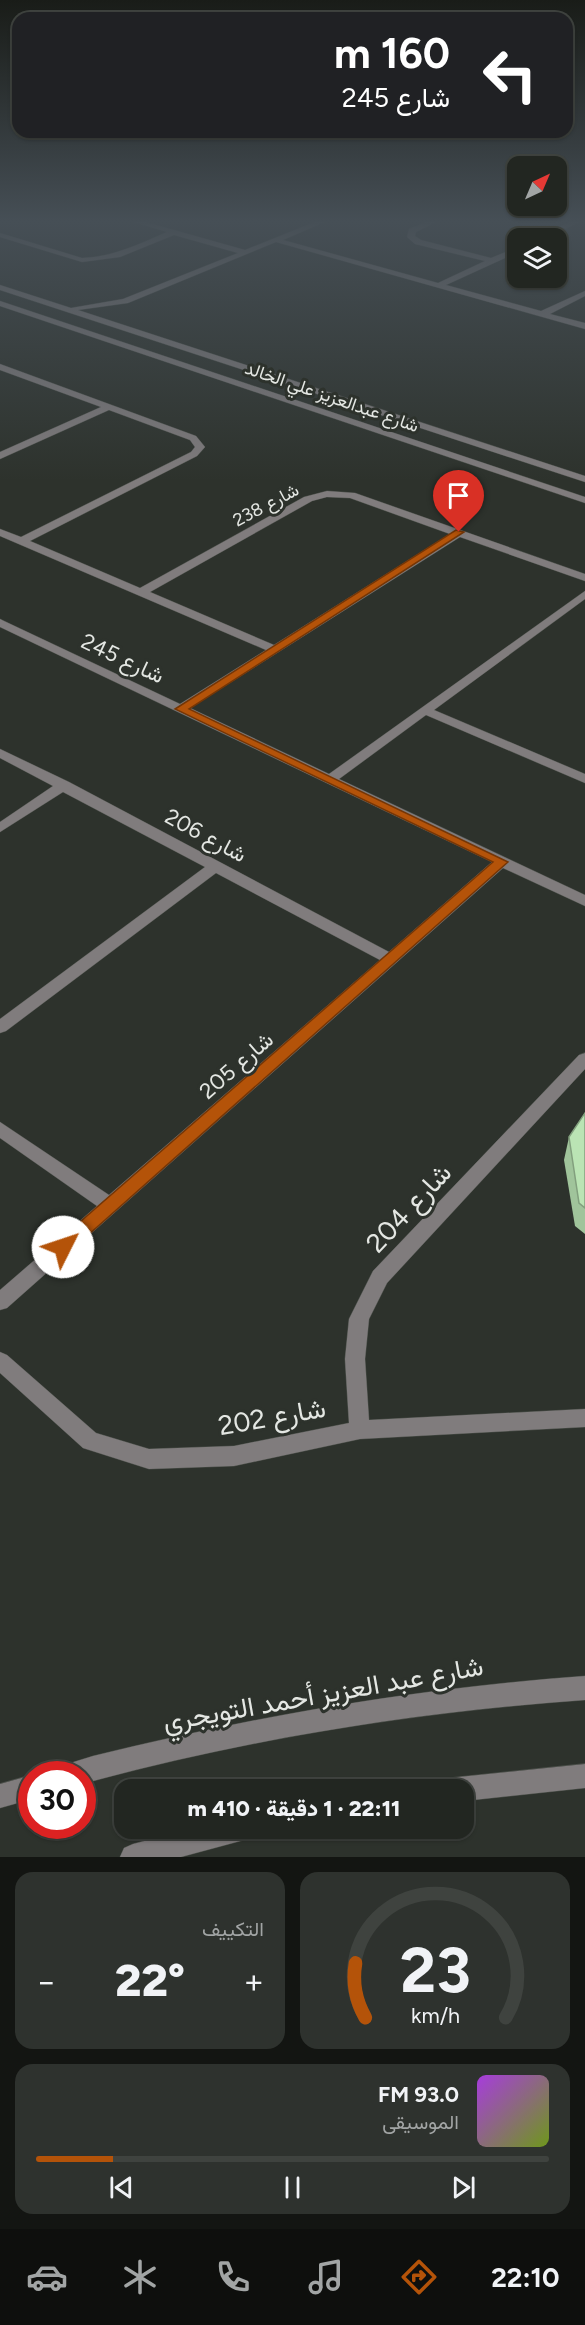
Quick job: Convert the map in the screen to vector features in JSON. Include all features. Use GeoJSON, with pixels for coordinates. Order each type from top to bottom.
{"type":"FeatureCollection","features":[{"type":"Feature","properties":{"kind":"street","name":"شارع عبدالعزيز علي الخالد"},"geometry":{"type":"LineString","coordinates":[[14,308],[585,500]]}},
{"type":"Feature","properties":{"kind":"street","name":"شارع عبدالعزيز علي الخالد"},"geometry":{"type":"LineString","coordinates":[[63,308],[585,479]]}},
{"type":"Feature","properties":{"kind":"street"},"geometry":{"type":"LineString","coordinates":[[67,309],[77,308]]}},
{"type":"Feature","properties":{"kind":"street"},"geometry":{"type":"LineString","coordinates":[[112,324],[112,312],[117,308]]}},
{"type":"Feature","properties":{"kind":"street"},"geometry":{"type":"LineString","coordinates":[[519,308],[585,326]]}},
{"type":"Feature","properties":{"kind":"street"},"geometry":{"type":"LineString","coordinates":[[542,314],[555,308]]}},
{"type":"Feature","properties":{"kind":"street"},"geometry":{"type":"LineString","coordinates":[[0,367],[193,438],[200,447],[194,454],[21,541]]}},
{"type":"Feature","properties":{"kind":"street"},"geometry":{"type":"LineString","coordinates":[[0,377],[13,372]]}},
{"type":"Feature","properties":{"kind":"street"},"geometry":{"type":"LineString","coordinates":[[0,456],[109,407]]}},
{"type":"Feature","properties":{"kind":"street"},"geometry":{"type":"LineString","coordinates":[[318,410],[368,419],[455,447],[470,446],[475,442]]}},
{"type":"Feature","properties":{"kind":"street","name":"شارع 238"},"geometry":{"type":"LineString","coordinates":[[141,592],[308,499],[327,494],[351,495],[585,578]]}},
{"type":"Feature","properties":{"kind":"street"},"geometry":{"type":"LineString","coordinates":[[0,532],[274,649]]}},
{"type":"Feature","properties":{"kind":"street"},"geometry":{"type":"LineString","coordinates":[[180,709],[459,532]]}},
{"type":"Feature","properties":{"kind":"street"},"geometry":{"type":"LineString","coordinates":[[329,780],[585,594]]}},
{"type":"Feature","properties":{"kind":"street","name":"شارع 245"},"geometry":{"type":"LineString","coordinates":[[0,623],[585,902]]}},
{"type":"Feature","properties":{"kind":"street"},"geometry":{"type":"LineString","coordinates":[[424,710],[585,779]]}},
{"type":"Feature","properties":{"kind":"street","name":"شارع 206"},"geometry":{"type":"LineString","coordinates":[[0,753],[390,959]]}},
{"type":"Feature","properties":{"kind":"street"},"geometry":{"type":"LineString","coordinates":[[0,828],[64,785]]}},
{"type":"Feature","properties":{"kind":"street","name":"شارع 205"},"geometry":{"type":"LineString","coordinates":[[0,1302],[501,862]]}},
{"type":"Feature","properties":{"kind":"street"},"geometry":{"type":"LineString","coordinates":[[0,1027],[216,866]]}},
{"type":"Feature","properties":{"kind":"street","name":"شارع 204"},"geometry":{"type":"LineString","coordinates":[[360,1430],[355,1359],[358,1319],[380,1278],[585,1059]]}},
{"type":"Feature","properties":{"kind":"street"},"geometry":{"type":"LineString","coordinates":[[0,1129],[110,1205]]}},
{"type":"Feature","properties":{"kind":"street","name":"شارع 202"},"geometry":{"type":"LineString","coordinates":[[0,1361],[90,1441],[149,1459],[234,1456],[360,1430],[585,1418]]}},
{"type":"Feature","properties":{"kind":"street","name":"شارع عبد العزيز أحمد التويجري"},"geometry":{"type":"LineString","coordinates":[[96,1768],[322,1719],[507,1692],[585,1688]]}},
{"type":"Feature","properties":{"kind":"street"},"geometry":{"type":"LineString","coordinates":[[474,1787],[585,1776]]}},
{"type":"Feature","properties":{"kind":"street"},"geometry":{"type":"LineString","coordinates":[[0,1796],[18,1791]]}},
{"type":"Feature","properties":{"kind":"street"},"geometry":{"type":"LineString","coordinates":[[133,1857],[202,1839]]}},
{"type":"Feature","properties":{"kind":"building"},"geometry":{"type":"Polygon","coordinates":[[[585,1113],[585,1208],[579,1203],[569,1137],[585,1113]]]}},
{"type":"Feature","properties":{"kind":"route"},"geometry":{"type":"LineString","coordinates":[[63,1247],[501,862],[180,709],[459,532]]}}]}
